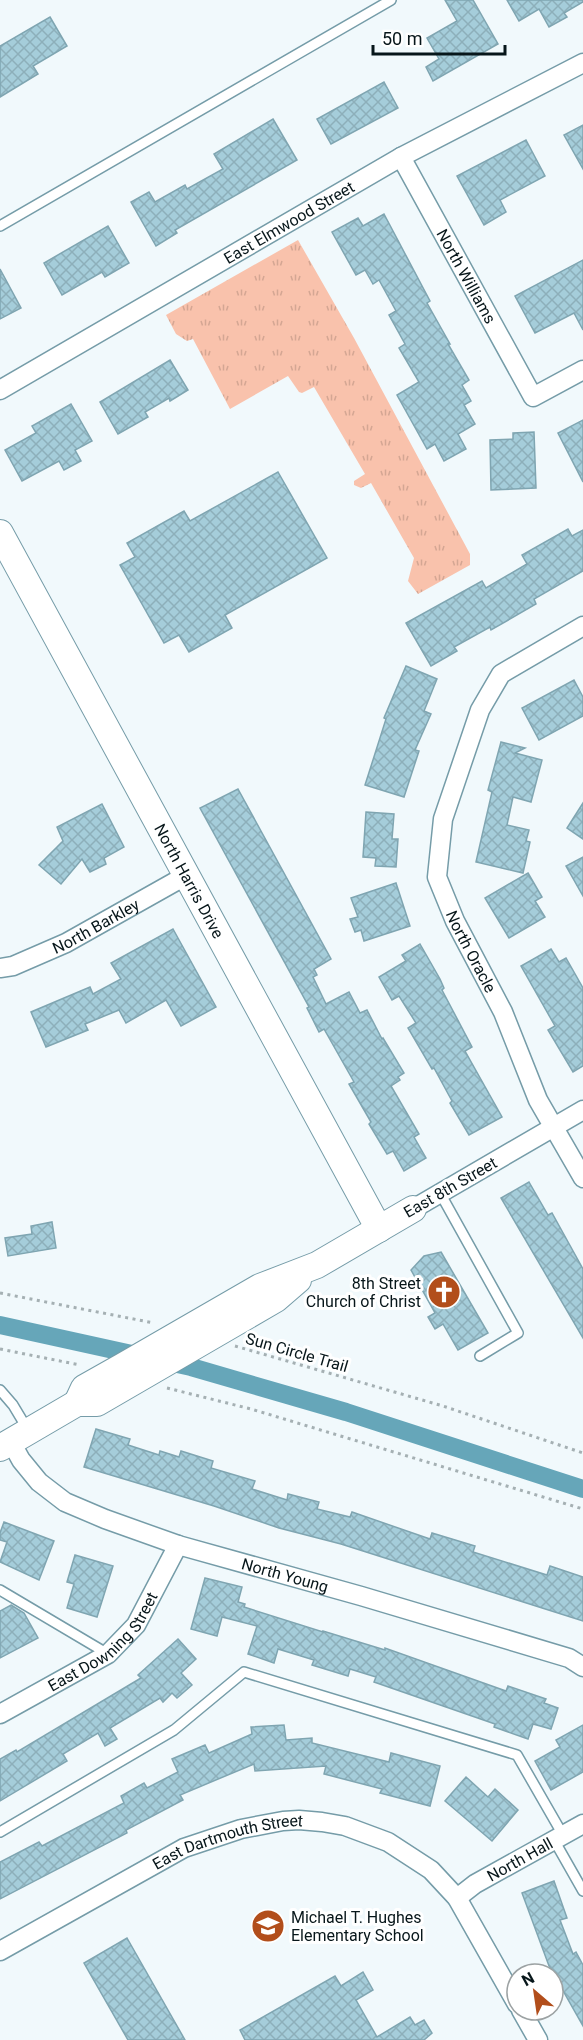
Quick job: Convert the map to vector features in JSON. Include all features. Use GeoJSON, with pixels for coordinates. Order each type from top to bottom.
{"type":"FeatureCollection","features":[{"type":"Feature","properties":{"kind":"street","name":"East Elmwood Street"},"geometry":{"type":"LineString","coordinates":[[0,390],[401,157],[583,63]]}},
{"type":"Feature","properties":{"kind":"street","name":"North Williams"},"geometry":{"type":"LineString","coordinates":[[401,157],[533,397],[583,370]]}},
{"type":"Feature","properties":{"kind":"street","name":"North Harris Drive"},"geometry":{"type":"LineString","coordinates":[[0,533],[379,1229]]}},
{"type":"Feature","properties":{"kind":"street","name":"North Oracle"},"geometry":{"type":"LineString","coordinates":[[583,626],[501,674],[480,710],[443,819],[437,877],[455,921],[503,1012],[538,1100],[583,1178]]}},
{"type":"Feature","properties":{"kind":"street","name":"North Barkley"},"geometry":{"type":"LineString","coordinates":[[0,968],[13,966],[66,943],[187,875]]}},
{"type":"Feature","properties":{"kind":"street","name":"East 8th Street"},"geometry":{"type":"LineString","coordinates":[[13,1440],[77,1403],[84,1388],[133,1371],[190,1338],[260,1287],[317,1265],[583,1110]]}},
{"type":"Feature","properties":{"kind":"street","name":"North Young"},"geometry":{"type":"LineString","coordinates":[[13,1440],[21,1460],[39,1482],[64,1502],[105,1519],[178,1545],[569,1658],[583,1667]]}},
{"type":"Feature","properties":{"kind":"street","name":"East Downing Street"},"geometry":{"type":"LineString","coordinates":[[0,1713],[108,1654],[136,1625],[178,1545]]}},
{"type":"Feature","properties":{"kind":"street","name":"East Dartmouth Street"},"geometry":{"type":"LineString","coordinates":[[0,1951],[184,1848],[241,1829],[299,1820],[345,1826],[388,1842],[431,1870],[457,1898],[505,1983]]}},
{"type":"Feature","properties":{"kind":"street","name":"North Hall"},"geometry":{"type":"LineString","coordinates":[[457,1898],[475,1884],[583,1824]]}},
{"type":"Feature","properties":{"kind":"street"},"geometry":{"type":"LineString","coordinates":[[528,2022],[538,2040]]}},
{"type":"Feature","properties":{"kind":"lane"},"geometry":{"type":"LineString","coordinates":[[0,226],[391,0]]}},
{"type":"Feature","properties":{"kind":"lane"},"geometry":{"type":"LineString","coordinates":[[440,1193],[518,1333],[480,1356]]}},
{"type":"Feature","properties":{"kind":"lane"},"geometry":{"type":"LineString","coordinates":[[0,1390],[13,1405],[13,1440]]}},
{"type":"Feature","properties":{"kind":"lane"},"geometry":{"type":"LineString","coordinates":[[0,1590],[108,1654]]}},
{"type":"Feature","properties":{"kind":"lane"},"geometry":{"type":"LineString","coordinates":[[0,1832],[174,1730],[244,1672],[516,1755],[559,1838],[583,1891]]}},
{"type":"Feature","properties":{"kind":"path","name":"Sun Circle Trail"},"geometry":{"type":"LineString","coordinates":[[0,1293],[190,1338],[443,1406],[583,1453]]}},
{"type":"Feature","properties":{"kind":"path"},"geometry":{"type":"LineString","coordinates":[[0,1349],[90,1367],[133,1371],[161,1386],[274,1416],[583,1509]]}},
{"type":"Feature","properties":{"kind":"green space"},"geometry":{"type":"Polygon","coordinates":[[[298,240],[354,338],[470,554],[470,565],[418,594],[408,581],[414,558],[371,483],[361,488],[354,485],[354,481],[365,474],[314,387],[302,393],[299,392],[288,376],[230,409],[193,339],[187,341],[176,334],[166,315],[298,240]]]}},
{"type":"Feature","properties":{"kind":"building"},"geometry":{"type":"Polygon","coordinates":[[[445,0],[473,0],[498,44],[433,81],[426,67],[439,59],[427,38],[457,21],[445,0]]]}},
{"type":"Feature","properties":{"kind":"building"},"geometry":{"type":"Polygon","coordinates":[[[507,0],[583,0],[583,2],[564,13],[567,17],[549,27],[539,9],[519,21],[507,0]]]}},
{"type":"Feature","properties":{"kind":"building"},"geometry":{"type":"Polygon","coordinates":[[[50,17],[67,46],[33,66],[38,74],[0,97],[0,46],[50,17]]]}},
{"type":"Feature","properties":{"kind":"building"},"geometry":{"type":"Polygon","coordinates":[[[384,82],[398,108],[331,144],[317,119],[384,82]]]}},
{"type":"Feature","properties":{"kind":"building"},"geometry":{"type":"Polygon","coordinates":[[[273,119],[297,160],[175,230],[177,233],[156,246],[131,202],[149,192],[155,202],[185,185],[187,189],[223,169],[214,154],[273,119]]]}},
{"type":"Feature","properties":{"kind":"building"},"geometry":{"type":"Polygon","coordinates":[[[583,125],[583,169],[564,135],[583,125]]]}},
{"type":"Feature","properties":{"kind":"building"},"geometry":{"type":"Polygon","coordinates":[[[526,140],[545,176],[500,200],[506,212],[484,225],[457,176],[526,140]]]}},
{"type":"Feature","properties":{"kind":"building"},"geometry":{"type":"Polygon","coordinates":[[[384,214],[430,301],[427,303],[469,380],[462,385],[471,401],[464,405],[475,424],[458,434],[466,449],[444,461],[435,444],[427,449],[397,395],[419,382],[399,348],[405,344],[389,315],[396,311],[379,280],[373,284],[365,270],[356,275],[332,232],[358,218],[363,226],[384,214]]]}},
{"type":"Feature","properties":{"kind":"building"},"geometry":{"type":"Polygon","coordinates":[[[108,226],[129,263],[105,277],[102,272],[62,295],[44,263],[108,226]]]}},
{"type":"Feature","properties":{"kind":"building"},"geometry":{"type":"Polygon","coordinates":[[[583,260],[583,330],[574,313],[535,333],[515,296],[583,260]]]}},
{"type":"Feature","properties":{"kind":"building"},"geometry":{"type":"Polygon","coordinates":[[[0,269],[21,308],[0,319],[0,269]]]}},
{"type":"Feature","properties":{"kind":"building"},"geometry":{"type":"Polygon","coordinates":[[[170,360],[188,390],[145,412],[148,417],[118,434],[100,402],[170,360]]]}},
{"type":"Feature","properties":{"kind":"building"},"geometry":{"type":"Polygon","coordinates":[[[71,404],[92,441],[75,450],[81,461],[64,470],[59,461],[22,481],[5,450],[36,433],[32,426],[71,404]]]}},
{"type":"Feature","properties":{"kind":"building"},"geometry":{"type":"Polygon","coordinates":[[[583,420],[583,482],[558,433],[583,420]]]}},
{"type":"Feature","properties":{"kind":"building"},"geometry":{"type":"Polygon","coordinates":[[[534,432],[536,488],[491,490],[490,440],[513,439],[513,433],[534,432]]]}},
{"type":"Feature","properties":{"kind":"building"},"geometry":{"type":"Polygon","coordinates":[[[278,472],[327,558],[225,615],[232,628],[189,652],[179,635],[164,643],[120,565],[135,557],[127,543],[184,511],[190,521],[278,472]]]}},
{"type":"Feature","properties":{"kind":"building"},"geometry":{"type":"Polygon","coordinates":[[[568,529],[572,536],[583,530],[583,571],[534,599],[536,604],[491,630],[490,627],[454,647],[457,651],[431,666],[406,623],[482,581],[486,588],[527,564],[522,555],[568,529]]]}},
{"type":"Feature","properties":{"kind":"building"},"geometry":{"type":"Polygon","coordinates":[[[406,666],[437,679],[424,711],[431,714],[415,750],[419,751],[404,797],[365,785],[386,719],[384,718],[406,666]]]}},
{"type":"Feature","properties":{"kind":"building"},"geometry":{"type":"Polygon","coordinates":[[[574,680],[583,697],[583,716],[539,740],[522,708],[574,680]]]}},
{"type":"Feature","properties":{"kind":"building"},"geometry":{"type":"Polygon","coordinates":[[[501,742],[525,748],[515,753],[542,760],[531,802],[513,797],[507,825],[529,830],[526,841],[530,842],[523,873],[476,862],[492,792],[488,790],[501,742]]]}},
{"type":"Feature","properties":{"kind":"building"},"geometry":{"type":"Polygon","coordinates":[[[238,789],[331,959],[314,969],[317,975],[313,977],[326,1004],[349,992],[360,1013],[367,1010],[404,1073],[398,1077],[400,1080],[391,1086],[419,1134],[414,1137],[426,1158],[404,1171],[393,1151],[387,1154],[369,1124],[371,1122],[349,1084],[354,1082],[324,1029],[319,1032],[307,1008],[309,1007],[200,808],[238,789]]]}},
{"type":"Feature","properties":{"kind":"building"},"geometry":{"type":"Polygon","coordinates":[[[583,803],[583,839],[567,828],[583,803]]]}},
{"type":"Feature","properties":{"kind":"building"},"geometry":{"type":"Polygon","coordinates":[[[102,804],[124,847],[104,858],[106,864],[90,872],[82,859],[61,884],[39,865],[63,841],[57,827],[102,804]]]}},
{"type":"Feature","properties":{"kind":"building"},"geometry":{"type":"Polygon","coordinates":[[[366,812],[394,814],[392,839],[398,839],[396,867],[375,866],[376,858],[363,857],[366,812]]]}},
{"type":"Feature","properties":{"kind":"building"},"geometry":{"type":"Polygon","coordinates":[[[583,857],[583,896],[566,866],[583,857]]]}},
{"type":"Feature","properties":{"kind":"building"},"geometry":{"type":"Polygon","coordinates":[[[528,873],[542,897],[535,901],[545,917],[509,938],[485,898],[528,873]]]}},
{"type":"Feature","properties":{"kind":"building"},"geometry":{"type":"Polygon","coordinates":[[[396,883],[410,926],[364,941],[361,930],[355,932],[350,919],[358,917],[351,898],[396,883]]]}},
{"type":"Feature","properties":{"kind":"building"},"geometry":{"type":"Polygon","coordinates":[[[173,929],[216,1007],[181,1026],[166,1000],[126,1023],[119,1010],[85,1024],[88,1030],[46,1047],[31,1012],[90,987],[93,994],[121,979],[111,963],[173,929]]]}},
{"type":"Feature","properties":{"kind":"building"},"geometry":{"type":"Polygon","coordinates":[[[420,944],[440,979],[444,988],[442,990],[472,1047],[465,1051],[502,1117],[469,1135],[450,1103],[452,1101],[434,1068],[432,1069],[408,1028],[416,1023],[399,996],[392,1000],[379,977],[406,961],[402,955],[420,944]]]}},
{"type":"Feature","properties":{"kind":"building"},"geometry":{"type":"Polygon","coordinates":[[[551,949],[559,962],[566,958],[583,988],[583,1066],[573,1072],[548,1030],[555,1026],[521,966],[551,949]]]}},
{"type":"Feature","properties":{"kind":"building"},"geometry":{"type":"Polygon","coordinates":[[[529,1182],[548,1215],[552,1213],[583,1269],[583,1338],[501,1198],[529,1182]]]}},
{"type":"Feature","properties":{"kind":"building"},"geometry":{"type":"Polygon","coordinates":[[[52,1222],[56,1248],[8,1256],[5,1238],[32,1234],[31,1226],[52,1222]]]}},
{"type":"Feature","properties":{"kind":"building","name":"8th Street Church of Christ"},"geometry":{"type":"Polygon","coordinates":[[[441,1252],[488,1333],[458,1350],[443,1324],[435,1329],[428,1317],[435,1313],[411,1270],[424,1256],[441,1252]]]}},
{"type":"Feature","properties":{"kind":"building"},"geometry":{"type":"Polygon","coordinates":[[[96,1429],[130,1439],[128,1445],[159,1455],[160,1451],[179,1457],[181,1451],[213,1461],[211,1468],[255,1481],[252,1489],[287,1500],[288,1494],[319,1502],[317,1509],[350,1517],[352,1512],[430,1539],[432,1533],[475,1546],[473,1552],[547,1575],[550,1566],[583,1577],[583,1621],[341,1544],[279,1528],[84,1467],[96,1429]]]}},
{"type":"Feature","properties":{"kind":"building"},"geometry":{"type":"Polygon","coordinates":[[[4,1522],[54,1541],[39,1580],[0,1562],[7,1542],[0,1540],[4,1522]]]}},
{"type":"Feature","properties":{"kind":"building"},"geometry":{"type":"Polygon","coordinates":[[[75,1555],[113,1566],[97,1617],[67,1608],[74,1584],[67,1582],[75,1555]]]}},
{"type":"Feature","properties":{"kind":"building"},"geometry":{"type":"Polygon","coordinates":[[[205,1578],[242,1587],[238,1602],[245,1604],[244,1607],[385,1650],[385,1648],[506,1691],[508,1686],[546,1699],[544,1703],[558,1708],[551,1729],[533,1724],[528,1739],[494,1727],[495,1724],[374,1682],[376,1677],[350,1669],[348,1676],[312,1665],[314,1660],[278,1649],[274,1663],[248,1654],[257,1626],[222,1617],[217,1636],[191,1629],[205,1578]]]}},
{"type":"Feature","properties":{"kind":"building"},"geometry":{"type":"Polygon","coordinates":[[[11,1605],[24,1613],[38,1638],[0,1658],[0,1611],[11,1605]]]}},
{"type":"Feature","properties":{"kind":"building"},"geometry":{"type":"Polygon","coordinates":[[[178,1639],[196,1659],[181,1673],[192,1685],[177,1698],[172,1693],[163,1702],[160,1698],[110,1728],[117,1739],[105,1746],[98,1733],[63,1754],[67,1761],[0,1801],[0,1759],[16,1750],[17,1752],[141,1678],[138,1675],[178,1639]]]}},
{"type":"Feature","properties":{"kind":"building"},"geometry":{"type":"Polygon","coordinates":[[[284,1725],[286,1740],[312,1738],[312,1743],[389,1762],[391,1753],[440,1766],[430,1806],[380,1793],[382,1789],[324,1774],[326,1766],[255,1771],[254,1764],[180,1795],[183,1800],[126,1830],[127,1833],[0,1899],[0,1862],[39,1842],[42,1846],[124,1803],[121,1796],[144,1783],[147,1788],[178,1772],[172,1759],[205,1745],[209,1753],[252,1734],[251,1727],[284,1725]]]}},
{"type":"Feature","properties":{"kind":"building"},"geometry":{"type":"Polygon","coordinates":[[[583,1725],[583,1772],[551,1790],[535,1761],[560,1747],[556,1740],[583,1725]]]}},
{"type":"Feature","properties":{"kind":"building"},"geometry":{"type":"Polygon","coordinates":[[[466,1777],[488,1797],[495,1789],[518,1810],[492,1841],[445,1801],[466,1777]]]}},
{"type":"Feature","properties":{"kind":"building"},"geometry":{"type":"Polygon","coordinates":[[[554,1881],[567,1918],[560,1920],[573,1954],[576,1952],[583,1965],[583,2026],[565,1994],[565,1962],[548,1962],[522,1893],[554,1881]]]}},
{"type":"Feature","properties":{"kind":"building"},"geometry":{"type":"Polygon","coordinates":[[[127,1938],[185,2040],[128,2040],[84,1963],[127,1938]]]}},
{"type":"Feature","properties":{"kind":"building"},"geometry":{"type":"Polygon","coordinates":[[[363,1972],[373,1990],[356,2000],[377,2037],[410,2017],[415,2025],[424,2020],[432,2033],[424,2040],[245,2040],[240,2030],[335,1976],[341,1986],[363,1972]]]}},
{"type":"Feature","properties":{"kind":"waterway"},"geometry":{"type":"LineString","coordinates":[[0,1325],[191,1367],[346,1412],[583,1489]]}},
{"type":"Feature","properties":{"kind":"place","name":"8th Street Church of Christ"},"geometry":{"type":"Point","coordinates":[444,1292]}},
{"type":"Feature","properties":{"kind":"place","name":"Michael T. Hughes Elementary School"},"geometry":{"type":"Point","coordinates":[268,1926]}}]}
